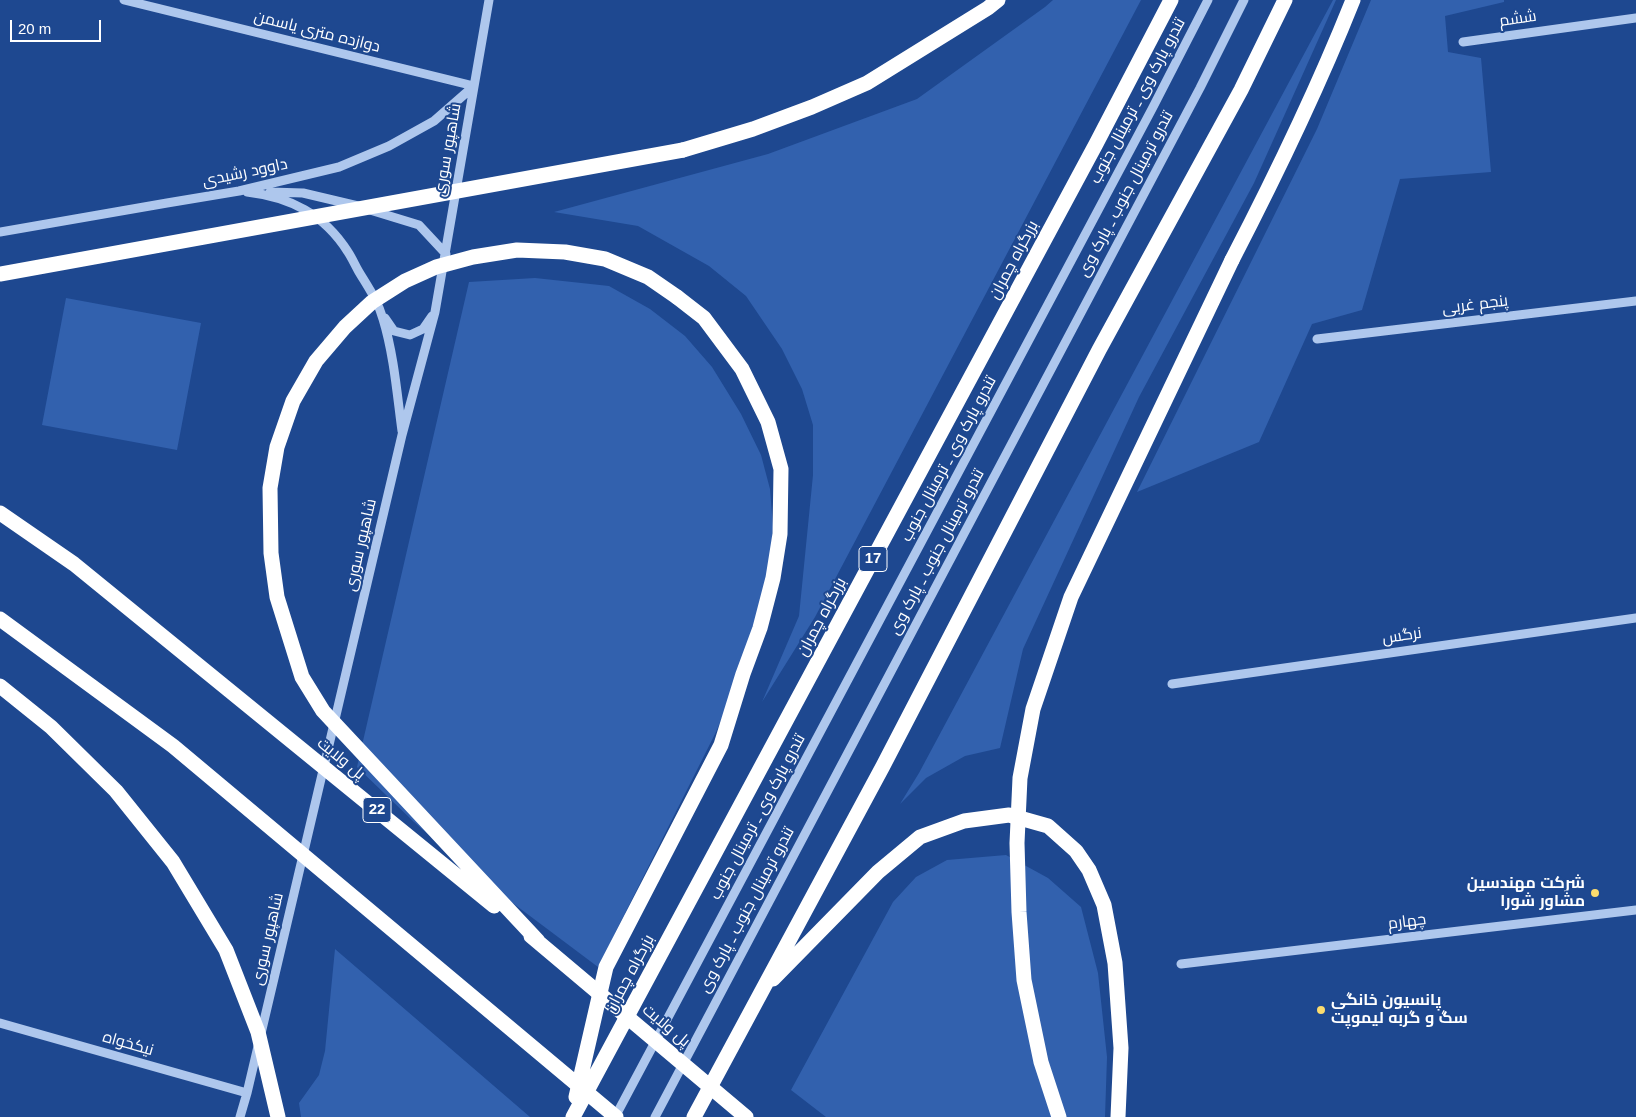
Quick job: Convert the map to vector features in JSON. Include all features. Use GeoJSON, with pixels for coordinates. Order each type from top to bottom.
{"type":"FeatureCollection","features":[{"type":"Feature","properties":{"kind":"highway"},"geometry":{"type":"LineString","coordinates":[[0,274],[683,150],[753,129],[812,107],[867,83],[998,0]]}},
{"type":"Feature","properties":{"kind":"highway","name":"بزرگراه چمران"},"geometry":{"type":"LineString","coordinates":[[572,1117],[1092,153],[1171,0]]}},
{"type":"Feature","properties":{"kind":"highway"},"geometry":{"type":"LineString","coordinates":[[694,1117],[883,766],[1100,350],[1236,98],[1285,0]]}},
{"type":"Feature","properties":{"kind":"highway"},"geometry":{"type":"LineString","coordinates":[[1059,1117],[1041,1062],[1024,980],[1020,922],[1017,843],[1020,778],[1033,710],[1071,597],[1330,57],[1353,0]]}},
{"type":"Feature","properties":{"kind":"highway"},"geometry":{"type":"LineString","coordinates":[[538,941],[323,711],[302,677],[277,597],[271,553],[270,488],[277,447],[293,401],[316,361],[345,328],[372,302],[405,281],[436,267],[473,257],[517,250],[565,252],[605,259],[648,277],[704,318],[742,369],[768,422],[781,469],[780,534],[773,578],[760,628],[743,674],[721,745],[606,966],[572,1117]]}},
{"type":"Feature","properties":{"kind":"highway","name":"پل ولایت"},"geometry":{"type":"LineString","coordinates":[[0,513],[74,564],[538,941],[746,1116]]}},
{"type":"Feature","properties":{"kind":"highway"},"geometry":{"type":"LineString","coordinates":[[0,619],[173,746],[616,1117]]}},
{"type":"Feature","properties":{"kind":"highway"},"geometry":{"type":"LineString","coordinates":[[0,686],[51,727],[116,792],[173,862],[226,950],[258,1032],[278,1117]]}},
{"type":"Feature","properties":{"kind":"highway"},"geometry":{"type":"LineString","coordinates":[[761,990],[878,872],[920,837],[964,821],[1009,815],[1048,826],[1076,851],[1089,870],[1104,905],[1115,964],[1120,1048],[1118,1117]]}},
{"type":"Feature","properties":{"kind":"street","name":"دوازده متری یاسمن"},"geometry":{"type":"LineString","coordinates":[[124,0],[474,86]]}},
{"type":"Feature","properties":{"kind":"street","name":"شاهپور سوری"},"geometry":{"type":"LineString","coordinates":[[240,1117],[402,435],[435,312],[489,0]]}},
{"type":"Feature","properties":{"kind":"street","name":"تندرو پارک وی ـ ترمینال جنوب"},"geometry":{"type":"LineString","coordinates":[[616,1117],[1148,118],[1208,0]]}},
{"type":"Feature","properties":{"kind":"street","name":"تندرو ترمینال جنوب ـ پارک وی"},"geometry":{"type":"LineString","coordinates":[[655,1117],[1244,0]]}},
{"type":"Feature","properties":{"kind":"street","name":"ششم"},"geometry":{"type":"LineString","coordinates":[[1463,42],[1636,18]]}},
{"type":"Feature","properties":{"kind":"street","name":"داوود رشیدی"},"geometry":{"type":"LineString","coordinates":[[0,232],[239,191],[339,167],[390,146],[434,120],[474,86]]}},
{"type":"Feature","properties":{"kind":"street"},"geometry":{"type":"LineString","coordinates":[[239,191],[303,193],[356,205],[419,225],[446,254]]}},
{"type":"Feature","properties":{"kind":"street"},"geometry":{"type":"LineString","coordinates":[[239,191],[269,195],[292,203],[311,213],[329,228],[347,251],[372,292],[383,316],[390,345],[402,435]]}},
{"type":"Feature","properties":{"kind":"street","name":"پنجم غربی"},"geometry":{"type":"LineString","coordinates":[[1317,339],[1636,301]]}},
{"type":"Feature","properties":{"kind":"street"},"geometry":{"type":"LineString","coordinates":[[383,316],[394,330],[410,335],[423,329],[435,312]]}},
{"type":"Feature","properties":{"kind":"street","name":"نرگس"},"geometry":{"type":"LineString","coordinates":[[1172,684],[1636,618]]}},
{"type":"Feature","properties":{"kind":"street","name":"چهارم"},"geometry":{"type":"LineString","coordinates":[[1181,964],[1636,910]]}},
{"type":"Feature","properties":{"kind":"street","name":"نیکخواه"},"geometry":{"type":"LineString","coordinates":[[0,1023],[247,1093]]}},
{"type":"Feature","properties":{"kind":"shaded area"},"geometry":{"type":"Polygon","coordinates":[[[1053,0],[1141,0],[815,617],[762,702],[799,616],[813,475],[813,425],[802,389],[782,349],[746,296],[709,266],[638,226],[554,212],[768,154],[917,99],[1053,0]]]}},
{"type":"Feature","properties":{"kind":"shaded area"},"geometry":{"type":"Polygon","coordinates":[[[1333,0],[1336,0],[1254,183],[1139,397],[1023,649],[1000,748],[965,756],[926,778],[900,804],[919,773],[1333,0]]]}},
{"type":"Feature","properties":{"kind":"shaded area"},"geometry":{"type":"Polygon","coordinates":[[[1371,0],[1504,0],[1504,2],[1445,16],[1448,52],[1481,58],[1491,172],[1400,179],[1362,310],[1312,324],[1259,442],[1137,492],[1317,129],[1371,0]]]}},
{"type":"Feature","properties":{"kind":"shaded area"},"geometry":{"type":"Polygon","coordinates":[[[535,278],[609,286],[650,309],[685,336],[712,367],[741,414],[761,455],[770,489],[773,527],[768,589],[742,670],[716,732],[598,967],[474,874],[414,822],[357,767],[469,282],[535,278]]]}},
{"type":"Feature","properties":{"kind":"shaded area"},"geometry":{"type":"Polygon","coordinates":[[[66,298],[201,323],[177,450],[42,425],[66,298]]]}},
{"type":"Feature","properties":{"kind":"shaded area"},"geometry":{"type":"Polygon","coordinates":[[[1006,855],[1048,878],[1081,907],[1098,973],[1107,1057],[1105,1117],[826,1117],[791,1090],[893,902],[916,877],[947,860],[1006,855]]]}},
{"type":"Feature","properties":{"kind":"shaded area"},"geometry":{"type":"Polygon","coordinates":[[[335,949],[530,1117],[301,1117],[299,1103],[319,1075],[325,1051],[335,949]]]}},
{"type":"Feature","properties":{"kind":"place","name":"شرکت مهندسین مشاور شورا"},"geometry":{"type":"Point","coordinates":[1595,893]}},
{"type":"Feature","properties":{"kind":"place","name":"پانسیون خانگی سگ و گربه لیموپت"},"geometry":{"type":"Point","coordinates":[1321,1010]}}]}
